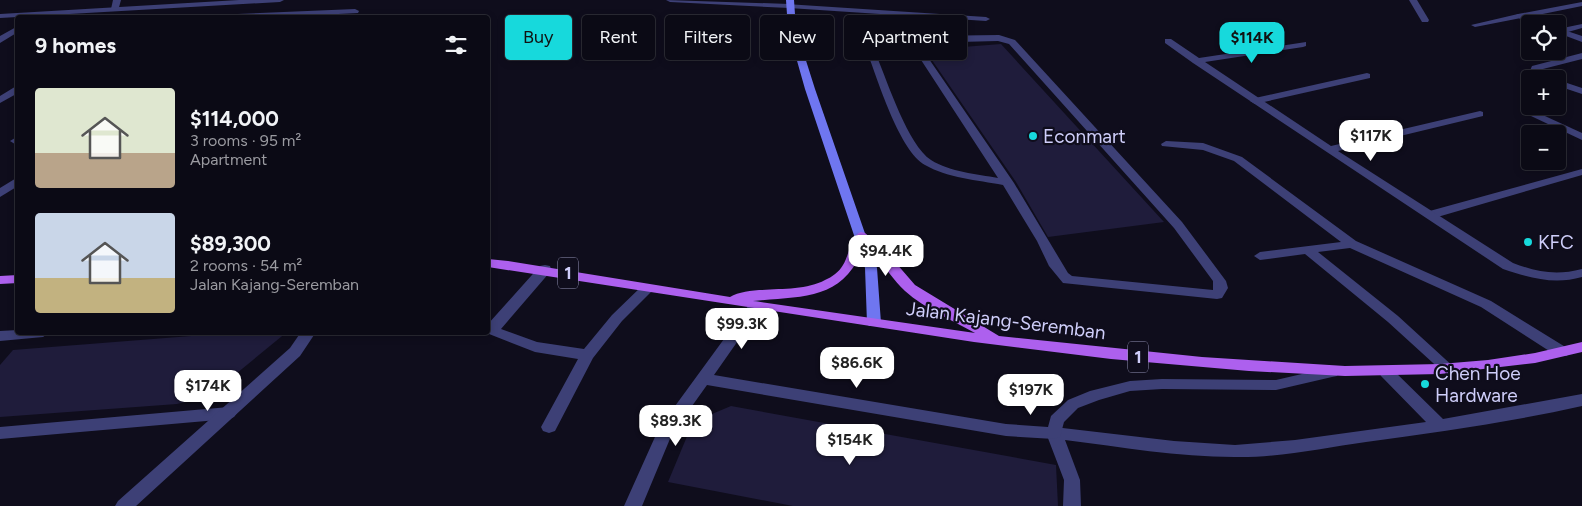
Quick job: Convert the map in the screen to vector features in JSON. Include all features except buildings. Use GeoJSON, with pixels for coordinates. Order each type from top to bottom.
{"type":"FeatureCollection","features":[{"type":"Feature","properties":{"kind":"main road"},"geometry":{"type":"LineString","coordinates":[[789,3],[792,29],[823,132],[871,268],[874,324]]}},
{"type":"Feature","properties":{"kind":"main road"},"geometry":{"type":"LineString","coordinates":[[728,300],[754,295],[801,292],[822,286],[839,278],[847,269],[861,236]]}},
{"type":"Feature","properties":{"kind":"main road"},"geometry":{"type":"LineString","coordinates":[[861,236],[879,251],[910,288],[927,300],[998,339]]}},
{"type":"Feature","properties":{"kind":"main road","name":"Jalan Kajang-Seremban"},"geometry":{"type":"LineString","coordinates":[[490,263],[545,269],[648,288],[874,324],[1128,356],[1332,372],[1449,369],[1562,352],[1582,347]]}},
{"type":"Feature","properties":{"kind":"main road"},"geometry":{"type":"LineString","coordinates":[[0,280],[15,279]]}},
{"type":"Feature","properties":{"kind":"street"},"geometry":{"type":"LineString","coordinates":[[57,13],[71,0]]}},
{"type":"Feature","properties":{"kind":"street"},"geometry":{"type":"LineString","coordinates":[[111,15],[118,3],[116,0]]}},
{"type":"Feature","properties":{"kind":"street"},"geometry":{"type":"LineString","coordinates":[[44,15],[280,0]]}},
{"type":"Feature","properties":{"kind":"street"},"geometry":{"type":"LineString","coordinates":[[670,0],[789,3],[853,15]]}},
{"type":"Feature","properties":{"kind":"street"},"geometry":{"type":"LineString","coordinates":[[1413,0],[1425,20]]}},
{"type":"Feature","properties":{"kind":"street"},"geometry":{"type":"LineString","coordinates":[[1475,25],[1582,4]]}},
{"type":"Feature","properties":{"kind":"street"},"geometry":{"type":"LineString","coordinates":[[261,15],[355,11]]}},
{"type":"Feature","properties":{"kind":"street"},"geometry":{"type":"LineString","coordinates":[[0,16],[15,16]]}},
{"type":"Feature","properties":{"kind":"street"},"geometry":{"type":"LineString","coordinates":[[967,22],[986,19]]}},
{"type":"Feature","properties":{"kind":"street"},"geometry":{"type":"LineString","coordinates":[[1566,29],[1582,26]]}},
{"type":"Feature","properties":{"kind":"street"},"geometry":{"type":"LineString","coordinates":[[0,40],[15,30]]}},
{"type":"Feature","properties":{"kind":"street"},"geometry":{"type":"LineString","coordinates":[[1566,33],[1582,39]]}},
{"type":"Feature","properties":{"kind":"street"},"geometry":{"type":"LineString","coordinates":[[925,60],[1008,183],[1050,251],[1058,272],[1068,280],[1217,295],[1221,288],[1219,281],[1178,225],[1012,42],[999,38],[967,34]]}},
{"type":"Feature","properties":{"kind":"street"},"geometry":{"type":"LineString","coordinates":[[1168,41],[1329,150],[1508,266],[1539,277],[1566,278],[1582,273]]}},
{"type":"Feature","properties":{"kind":"street"},"geometry":{"type":"LineString","coordinates":[[1196,61],[1303,44]]}},
{"type":"Feature","properties":{"kind":"street"},"geometry":{"type":"LineString","coordinates":[[1535,70],[1535,68],[1582,56]]}},
{"type":"Feature","properties":{"kind":"street"},"geometry":{"type":"LineString","coordinates":[[874,60],[912,147],[925,161],[943,169],[1008,183]]}},
{"type":"Feature","properties":{"kind":"street"},"geometry":{"type":"LineString","coordinates":[[1255,101],[1367,76]]}},
{"type":"Feature","properties":{"kind":"street"},"geometry":{"type":"LineString","coordinates":[[1566,86],[1582,91]]}},
{"type":"Feature","properties":{"kind":"street"},"geometry":{"type":"LineString","coordinates":[[1,99],[15,90]]}},
{"type":"Feature","properties":{"kind":"street"},"geometry":{"type":"LineString","coordinates":[[1,99],[15,98]]}},
{"type":"Feature","properties":{"kind":"street"},"geometry":{"type":"LineString","coordinates":[[1329,150],[1480,114]]}},
{"type":"Feature","properties":{"kind":"street"},"geometry":{"type":"LineString","coordinates":[[1536,115],[1582,137]]}},
{"type":"Feature","properties":{"kind":"street"},"geometry":{"type":"LineString","coordinates":[[1166,144],[1184,143],[1208,146],[1238,160],[1352,244],[1486,304],[1562,352]]}},
{"type":"Feature","properties":{"kind":"street"},"geometry":{"type":"LineString","coordinates":[[1430,216],[1582,172]]}},
{"type":"Feature","properties":{"kind":"street"},"geometry":{"type":"LineString","coordinates":[[0,194],[15,182]]}},
{"type":"Feature","properties":{"kind":"street"},"geometry":{"type":"LineString","coordinates":[[1260,256],[1310,251],[1352,244]]}},
{"type":"Feature","properties":{"kind":"street"},"geometry":{"type":"LineString","coordinates":[[1310,251],[1394,319],[1449,369]]}},
{"type":"Feature","properties":{"kind":"street"},"geometry":{"type":"LineString","coordinates":[[490,329],[545,269]]}},
{"type":"Feature","properties":{"kind":"street"},"geometry":{"type":"LineString","coordinates":[[548,427],[587,356],[617,318],[648,288]]}},
{"type":"Feature","properties":{"kind":"street"},"geometry":{"type":"LineString","coordinates":[[633,506],[665,432],[756,305]]}},
{"type":"Feature","properties":{"kind":"street"},"geometry":{"type":"LineString","coordinates":[[490,330],[535,347],[587,356]]}},
{"type":"Feature","properties":{"kind":"street"},"geometry":{"type":"LineString","coordinates":[[0,336],[15,335]]}},
{"type":"Feature","properties":{"kind":"street"},"geometry":{"type":"LineString","coordinates":[[124,506],[295,352],[307,335]]}},
{"type":"Feature","properties":{"kind":"street"},"geometry":{"type":"LineString","coordinates":[[1072,506],[1072,480],[1054,434],[1057,420],[1073,404],[1095,395],[1130,386],[1162,384],[1276,385],[1332,372]]}},
{"type":"Feature","properties":{"kind":"street"},"geometry":{"type":"LineString","coordinates":[[1386,372],[1440,426]]}},
{"type":"Feature","properties":{"kind":"street"},"geometry":{"type":"LineString","coordinates":[[704,378],[1006,430],[1174,447],[1235,451],[1295,446],[1440,426],[1582,400]]}},
{"type":"Feature","properties":{"kind":"street"},"geometry":{"type":"LineString","coordinates":[[0,433],[229,413]]}},
{"type":"Feature","properties":{"kind":"place","name":"Econmart"},"geometry":{"type":"Point","coordinates":[1033,136]}},
{"type":"Feature","properties":{"kind":"place","name":"KFC"},"geometry":{"type":"Point","coordinates":[1528,242]}},
{"type":"Feature","properties":{"kind":"place","name":"Chen Hoe Hardware"},"geometry":{"type":"Point","coordinates":[1425,384]}}]}
